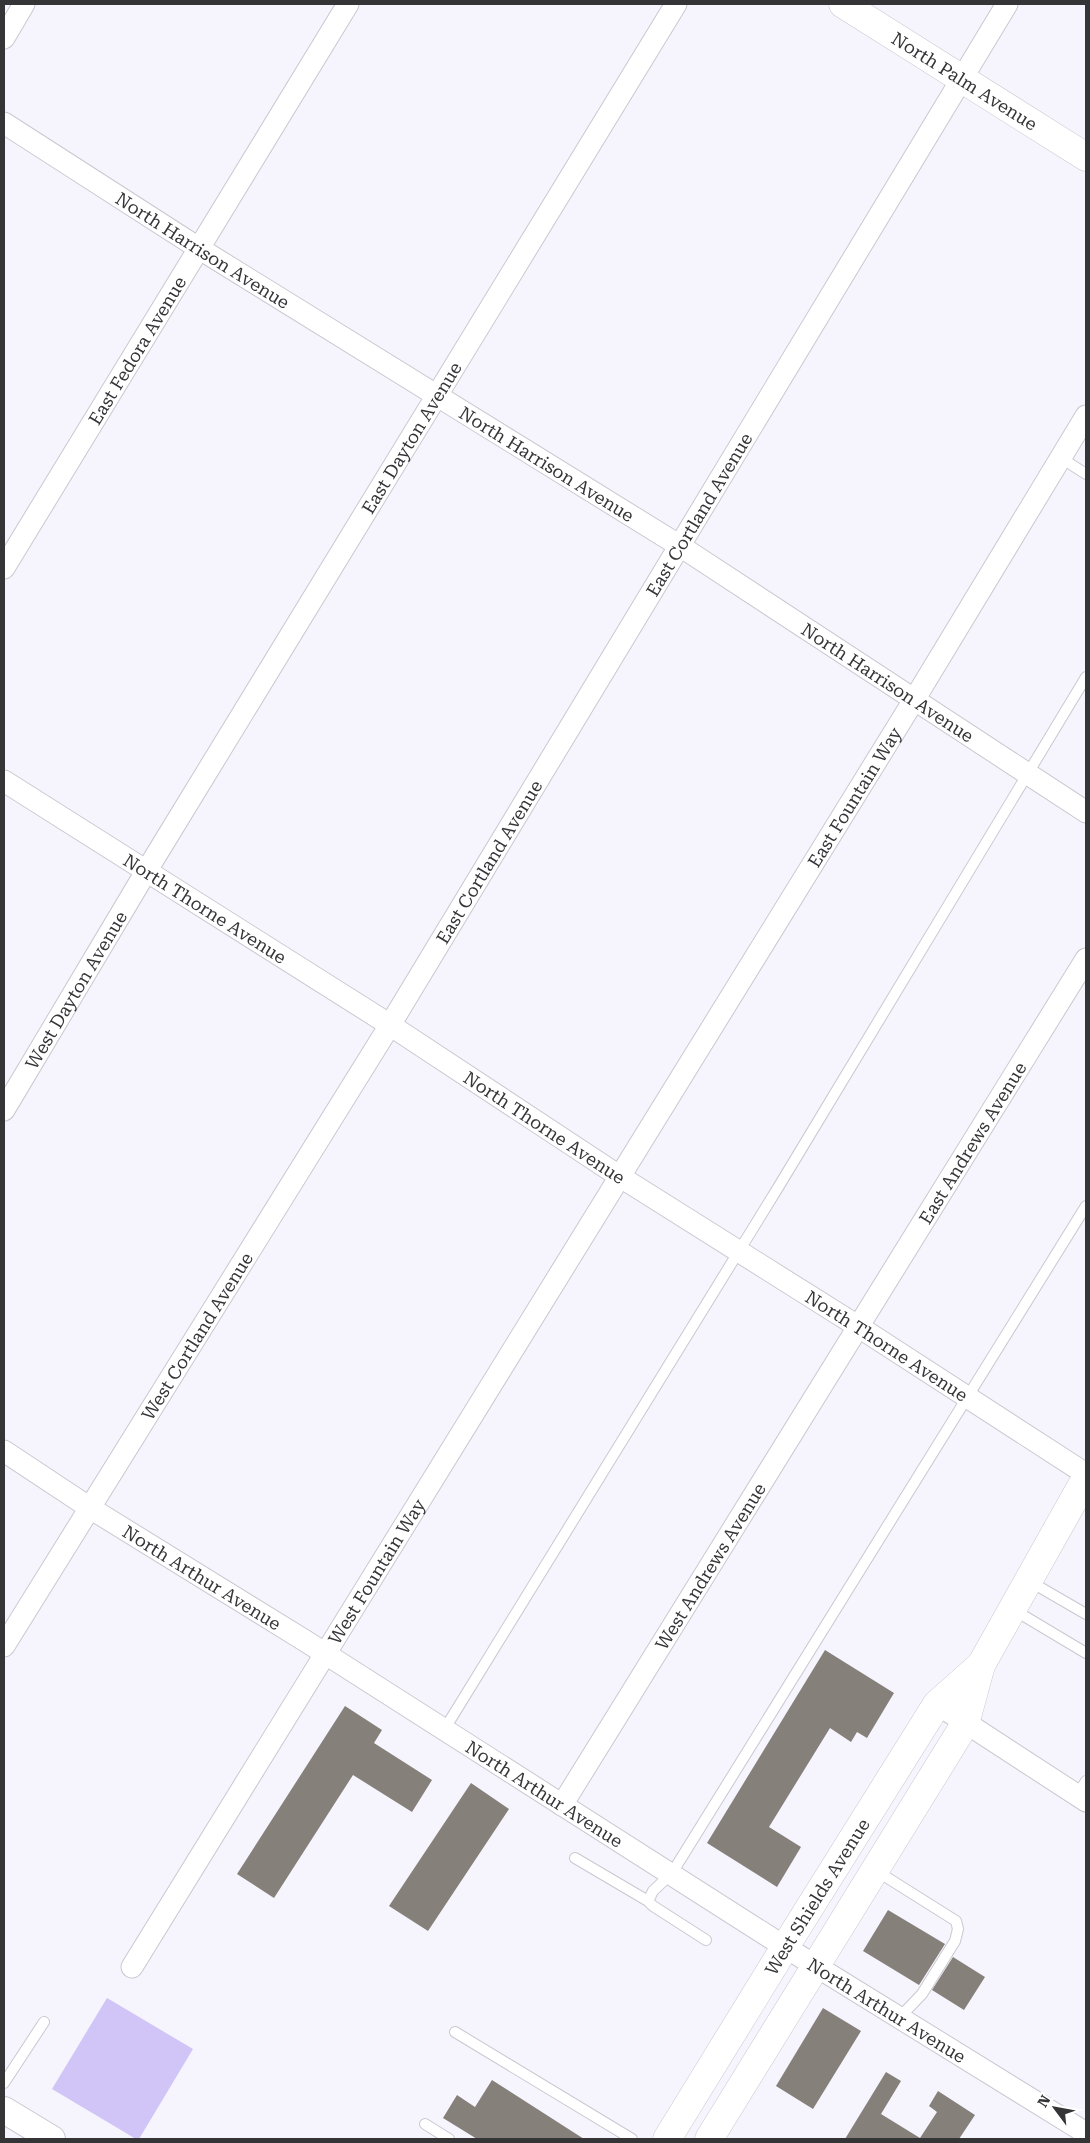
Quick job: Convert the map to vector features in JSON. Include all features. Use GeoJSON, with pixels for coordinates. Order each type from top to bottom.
{"type":"FeatureCollection","features":[{"type":"Feature","properties":{"kind":"main road","name":"North Palm Avenue"},"geometry":{"type":"LineString","coordinates":[[843,4],[961,79],[1085,153]]}},
{"type":"Feature","properties":{"kind":"main road","name":"West Shields Avenue"},"geometry":{"type":"LineString","coordinates":[[709,2139],[815,1964],[965,1724],[981,1665],[1086,1478]]}},
{"type":"Feature","properties":{"kind":"main road","name":"West Shields Avenue"},"geometry":{"type":"LineString","coordinates":[[667,2139],[937,1704],[981,1665]]}},
{"type":"Feature","properties":{"kind":"main road"},"geometry":{"type":"LineString","coordinates":[[686,2139],[706,2101],[714,2062]]}},
{"type":"Feature","properties":{"kind":"street"},"geometry":{"type":"LineString","coordinates":[[4,38],[24,4]]}},
{"type":"Feature","properties":{"kind":"street","name":"East Fedora Avenue"},"geometry":{"type":"LineString","coordinates":[[4,568],[348,4]]}},
{"type":"Feature","properties":{"kind":"street","name":"East Dayton Avenue"},"geometry":{"type":"LineString","coordinates":[[147,870],[438,397],[676,4]]}},
{"type":"Feature","properties":{"kind":"street","name":"East Cortland Avenue"},"geometry":{"type":"LineString","coordinates":[[390,1025],[1007,4]]}},
{"type":"Feature","properties":{"kind":"street","name":"North Harrison Avenue"},"geometry":{"type":"LineString","coordinates":[[4,123],[200,249],[680,546],[1086,812]]}},
{"type":"Feature","properties":{"kind":"street","name":"East Fountain Way"},"geometry":{"type":"LineString","coordinates":[[619,1176],[914,700],[1086,416]]}},
{"type":"Feature","properties":{"kind":"street","name":"North Thorne Avenue"},"geometry":{"type":"LineString","coordinates":[[4,780],[390,1025],[619,1176],[860,1327],[1086,1474]]}},
{"type":"Feature","properties":{"kind":"street","name":"West Dayton Avenue"},"geometry":{"type":"LineString","coordinates":[[4,1110],[147,870]]}},
{"type":"Feature","properties":{"kind":"street","name":"East Andrews Avenue"},"geometry":{"type":"LineString","coordinates":[[860,1327],[1086,959]]}},
{"type":"Feature","properties":{"kind":"street","name":"West Cortland Avenue"},"geometry":{"type":"LineString","coordinates":[[4,1646],[390,1025]]}},
{"type":"Feature","properties":{"kind":"street","name":"West Fountain Way"},"geometry":{"type":"LineString","coordinates":[[132,1967],[619,1176]]}},
{"type":"Feature","properties":{"kind":"street","name":"West Andrews Avenue"},"geometry":{"type":"LineString","coordinates":[[562,1804],[860,1327]]}},
{"type":"Feature","properties":{"kind":"street","name":"North Arthur Avenue"},"geometry":{"type":"LineString","coordinates":[[4,1451],[90,1508],[672,1873],[785,1947],[1086,2133]]}},
{"type":"Feature","properties":{"kind":"street"},"geometry":{"type":"LineString","coordinates":[[937,1704],[965,1724],[1083,1792]]}},
{"type":"Feature","properties":{"kind":"street"},"geometry":{"type":"LineString","coordinates":[[4,2110],[38,2136]]}},
{"type":"Feature","properties":{"kind":"lane"},"geometry":{"type":"LineString","coordinates":[[1061,458],[1085,472]]}},
{"type":"Feature","properties":{"kind":"lane"},"geometry":{"type":"LineString","coordinates":[[444,1730],[739,1251],[1086,677]]}},
{"type":"Feature","properties":{"kind":"lane"},"geometry":{"type":"LineString","coordinates":[[648,1901],[653,1891],[672,1873],[1086,1206]]}},
{"type":"Feature","properties":{"kind":"lane"},"geometry":{"type":"LineString","coordinates":[[1029,1581],[1086,1614]]}},
{"type":"Feature","properties":{"kind":"lane"},"geometry":{"type":"LineString","coordinates":[[1013,1609],[1086,1653]]}},
{"type":"Feature","properties":{"kind":"lane"},"geometry":{"type":"LineString","coordinates":[[575,1858],[648,1901],[706,1940]]}},
{"type":"Feature","properties":{"kind":"lane"},"geometry":{"type":"LineString","coordinates":[[874,1869],[956,1922],[958,1929],[954,1941],[922,1994],[900,2017]]}},
{"type":"Feature","properties":{"kind":"lane"},"geometry":{"type":"LineString","coordinates":[[4,2083],[44,2022]]}},
{"type":"Feature","properties":{"kind":"lane"},"geometry":{"type":"LineString","coordinates":[[455,2032],[632,2139]]}},
{"type":"Feature","properties":{"kind":"lane"},"geometry":{"type":"LineString","coordinates":[[425,2124],[449,2139]]}},
{"type":"Feature","properties":{"kind":"shaded area"},"geometry":{"type":"Polygon","coordinates":[[[107,1998],[193,2049],[139,2139],[52,2089],[107,1998]]]}},
{"type":"Feature","properties":{"kind":"building"},"geometry":{"type":"Polygon","coordinates":[[[825,1650],[894,1693],[867,1738],[857,1732],[851,1742],[830,1728],[769,1827],[801,1847],[777,1887],[707,1843],[825,1650]]]}},
{"type":"Feature","properties":{"kind":"building"},"geometry":{"type":"Polygon","coordinates":[[[345,1706],[382,1730],[374,1743],[432,1780],[412,1812],[353,1775],[274,1898],[237,1874],[345,1706]]]}},
{"type":"Feature","properties":{"kind":"building"},"geometry":{"type":"Polygon","coordinates":[[[471,1783],[509,1809],[428,1931],[389,1906],[471,1783]]]}},
{"type":"Feature","properties":{"kind":"building"},"geometry":{"type":"Polygon","coordinates":[[[888,1910],[945,1944],[919,1985],[863,1951],[888,1910]]]}},
{"type":"Feature","properties":{"kind":"building"},"geometry":{"type":"Polygon","coordinates":[[[953,1957],[985,1977],[964,2010],[932,1990],[953,1957]]]}},
{"type":"Feature","properties":{"kind":"building"},"geometry":{"type":"Polygon","coordinates":[[[823,2008],[861,2031],[813,2109],[776,2086],[823,2008]]]}},
{"type":"Feature","properties":{"kind":"building"},"geometry":{"type":"Polygon","coordinates":[[[886,2072],[901,2081],[881,2114],[920,2138],[937,2112],[929,2106],[938,2091],[975,2115],[959,2139],[845,2139],[886,2072]]]}},
{"type":"Feature","properties":{"kind":"building"},"geometry":{"type":"Polygon","coordinates":[[[492,2080],[584,2139],[477,2139],[443,2118],[457,2095],[475,2107],[492,2080]]]}}]}
